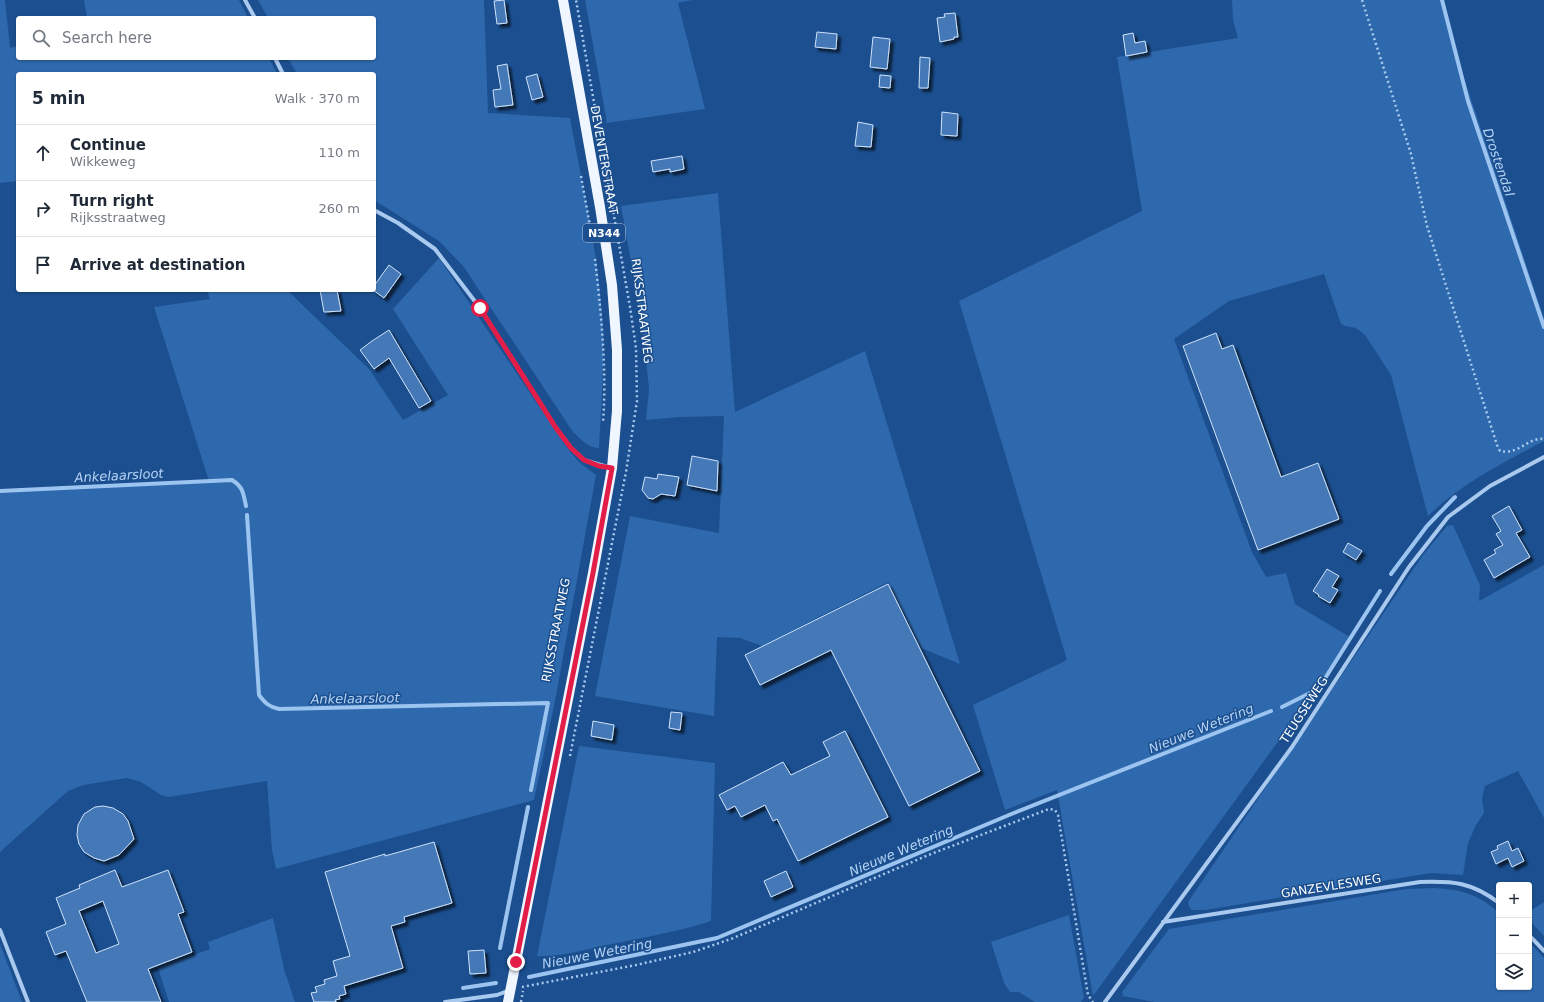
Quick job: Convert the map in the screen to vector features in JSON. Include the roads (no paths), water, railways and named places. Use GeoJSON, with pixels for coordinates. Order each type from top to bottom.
{"type":"FeatureCollection","features":[{"type":"Feature","properties":{"kind":"main road","name":"DEVENTERSTRAAT"},"geometry":{"type":"LineString","coordinates":[[563,0],[612,285],[617,350],[617,411],[612,468]]}},
{"type":"Feature","properties":{"kind":"main road","name":"RIJKSSTRAATWEG"},"geometry":{"type":"LineString","coordinates":[[508,1002],[592,580],[612,468]]}},
{"type":"Feature","properties":{"kind":"street"},"geometry":{"type":"LineString","coordinates":[[245,0],[254,16]]}},
{"type":"Feature","properties":{"kind":"street"},"geometry":{"type":"LineString","coordinates":[[276,60],[282,72]]}},
{"type":"Feature","properties":{"kind":"street"},"geometry":{"type":"LineString","coordinates":[[376,211],[398,223],[436,249],[480,308],[556,428],[571,448],[584,460],[599,466],[612,468]]}},
{"type":"Feature","properties":{"kind":"street","name":"TEUGSEWEG"},"geometry":{"type":"LineString","coordinates":[[1105,1002],[1162,922],[1292,747],[1409,567],[1448,517],[1490,486],[1544,457]]}},
{"type":"Feature","properties":{"kind":"street","name":"GANZEVLESWEG"},"geometry":{"type":"LineString","coordinates":[[1162,922],[1420,882],[1446,881],[1467,885],[1486,893],[1496,901]]}},
{"type":"Feature","properties":{"kind":"street"},"geometry":{"type":"LineString","coordinates":[[0,930],[28,1002]]}},
{"type":"Feature","properties":{"kind":"street"},"geometry":{"type":"LineString","coordinates":[[1532,938],[1544,951]]}},
{"type":"Feature","properties":{"kind":"street"},"geometry":{"type":"LineString","coordinates":[[445,1002],[497,995],[510,990]]}},
{"type":"Feature","properties":{"kind":"waterway","name":"Drostendal"},"geometry":{"type":"LineString","coordinates":[[1442,0],[1468,101],[1544,327]]}},
{"type":"Feature","properties":{"kind":"waterway","name":"Ankelaarsloot"},"geometry":{"type":"LineString","coordinates":[[0,491],[232,480],[242,490],[246,506]]}},
{"type":"Feature","properties":{"kind":"waterway","name":"Nieuwe Wetering"},"geometry":{"type":"LineString","coordinates":[[1391,574],[1427,526],[1455,497]]}},
{"type":"Feature","properties":{"kind":"waterway","name":"Ankelaarsloot"},"geometry":{"type":"LineString","coordinates":[[247,515],[259,695],[265,702],[270,706],[279,709],[548,703],[531,790]]}},
{"type":"Feature","properties":{"kind":"waterway","name":"Nieuwe Wetering"},"geometry":{"type":"LineString","coordinates":[[1282,707],[1314,691],[1324,680],[1380,591]]}},
{"type":"Feature","properties":{"kind":"waterway","name":"Nieuwe Wetering"},"geometry":{"type":"LineString","coordinates":[[529,977],[717,938],[1009,815],[1271,711]]}},
{"type":"Feature","properties":{"kind":"waterway","name":"Ankelaarsloot"},"geometry":{"type":"LineString","coordinates":[[500,948],[528,807]]}},
{"type":"Feature","properties":{"kind":"waterway","name":"Nieuwe Wetering"},"geometry":{"type":"LineString","coordinates":[[463,988],[496,983]]}}]}
